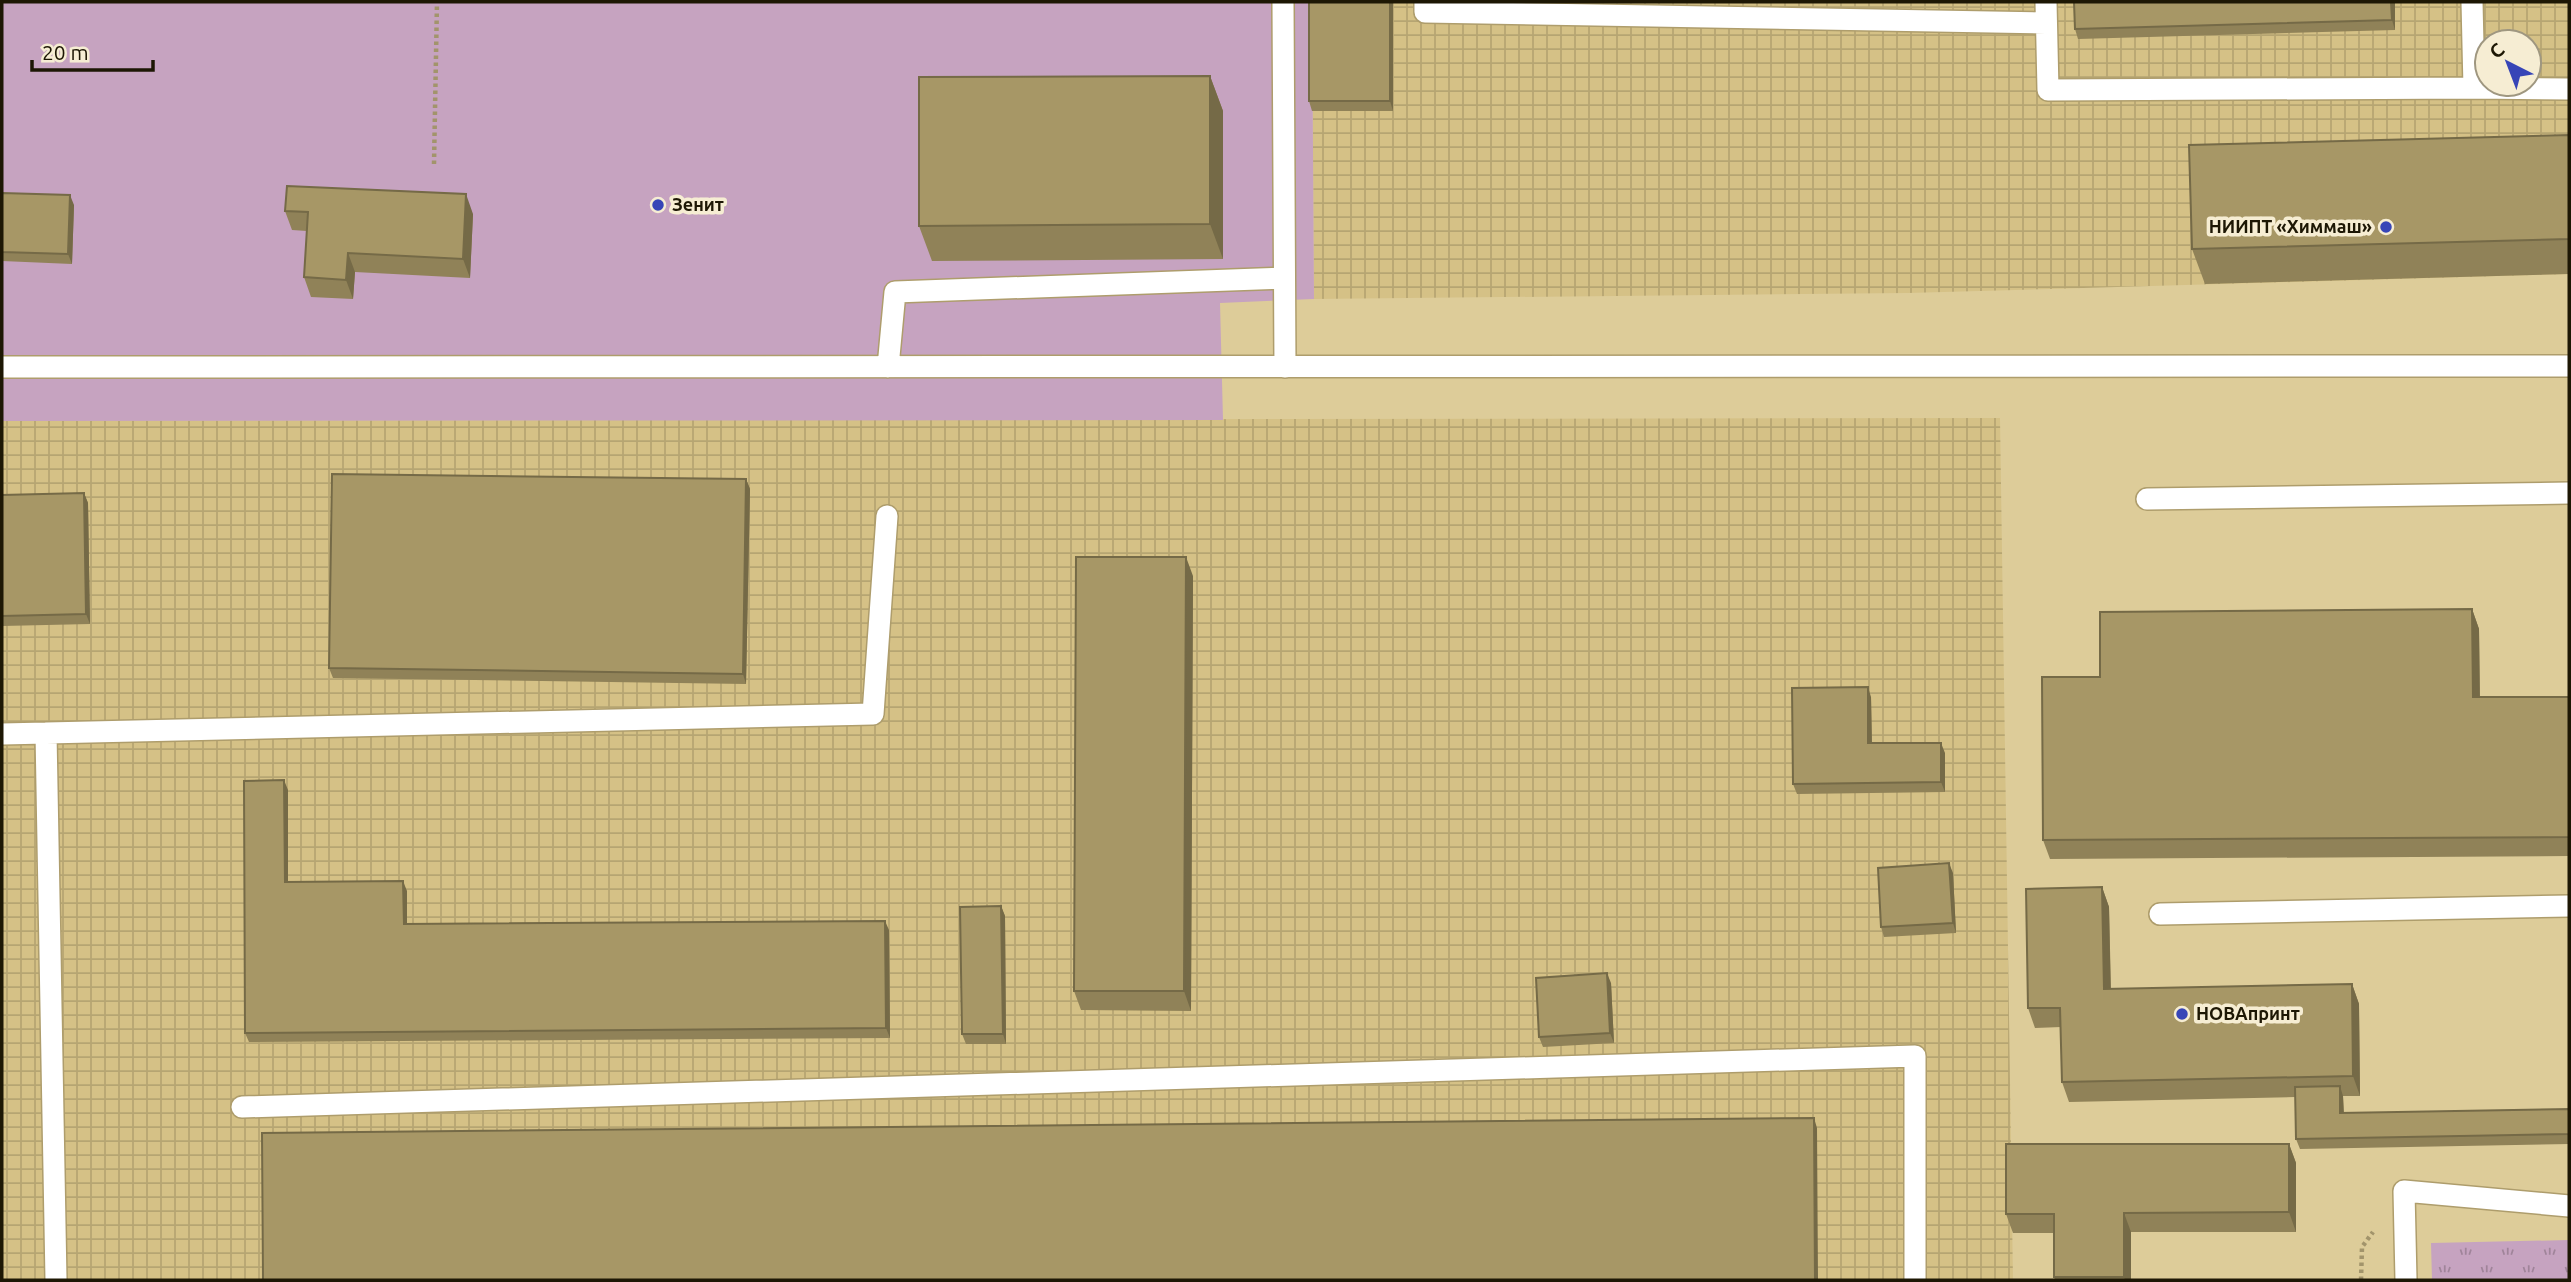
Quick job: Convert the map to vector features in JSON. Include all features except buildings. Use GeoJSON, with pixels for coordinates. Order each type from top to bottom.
{"type":"FeatureCollection","features":[{"type":"Feature","properties":{"kind":"lane"},"geometry":{"type":"LineString","coordinates":[[1283,2],[1285,367]]}},
{"type":"Feature","properties":{"kind":"lane"},"geometry":{"type":"LineString","coordinates":[[1425,2],[1425,12],[2046,12],[2048,90],[2473,88]]}},
{"type":"Feature","properties":{"kind":"lane"},"geometry":{"type":"LineString","coordinates":[[2472,2],[2473,45]]}},
{"type":"Feature","properties":{"kind":"lane"},"geometry":{"type":"LineString","coordinates":[[2543,89],[2569,89]]}},
{"type":"Feature","properties":{"kind":"lane"},"geometry":{"type":"LineString","coordinates":[[888,367],[895,292],[1284,278]]}},
{"type":"Feature","properties":{"kind":"lane"},"geometry":{"type":"LineString","coordinates":[[2,368],[2569,366]]}},
{"type":"Feature","properties":{"kind":"lane"},"geometry":{"type":"LineString","coordinates":[[2147,499],[2569,493]]}},
{"type":"Feature","properties":{"kind":"lane"},"geometry":{"type":"LineString","coordinates":[[2,734],[873,714],[887,516]]}},
{"type":"Feature","properties":{"kind":"lane"},"geometry":{"type":"LineString","coordinates":[[46,733],[56,1280]]}},
{"type":"Feature","properties":{"kind":"lane"},"geometry":{"type":"LineString","coordinates":[[2160,914],[2569,906]]}},
{"type":"Feature","properties":{"kind":"lane"},"geometry":{"type":"LineString","coordinates":[[242,1107],[1915,1056],[1915,1280]]}},
{"type":"Feature","properties":{"kind":"lane"},"geometry":{"type":"LineString","coordinates":[[2406,1280],[2404,1191],[2569,1206]]}},
{"type":"Feature","properties":{"kind":"path"},"geometry":{"type":"LineString","coordinates":[[434,164],[437,2]]}},
{"type":"Feature","properties":{"kind":"shaded area"},"geometry":{"type":"Polygon","coordinates":[[[1312,2],[2569,2],[2569,274],[1908,293],[1314,299],[1312,2]]]}},
{"type":"Feature","properties":{"kind":"shaded area"},"geometry":{"type":"Polygon","coordinates":[[[2000,418],[2013,1280],[2,1280],[2,421],[2000,418]]]}},
{"type":"Feature","properties":{"kind":"green space","name":"Зенит"},"geometry":{"type":"Polygon","coordinates":[[[2,2],[1312,2],[1314,299],[1220,303],[1223,420],[2,421],[2,2]]]}},
{"type":"Feature","properties":{"kind":"green space"},"geometry":{"type":"Polygon","coordinates":[[[2569,1240],[2569,1280],[2432,1280],[2431,1243],[2569,1240]]]}},
{"type":"Feature","properties":{"kind":"place","name":"Зенит"},"geometry":{"type":"Point","coordinates":[658,205]}},
{"type":"Feature","properties":{"kind":"place","name":"НИИПТ «Химмаш»"},"geometry":{"type":"Point","coordinates":[2386,227]}},
{"type":"Feature","properties":{"kind":"place","name":"НОВАпринт"},"geometry":{"type":"Point","coordinates":[2182,1014]}}]}
